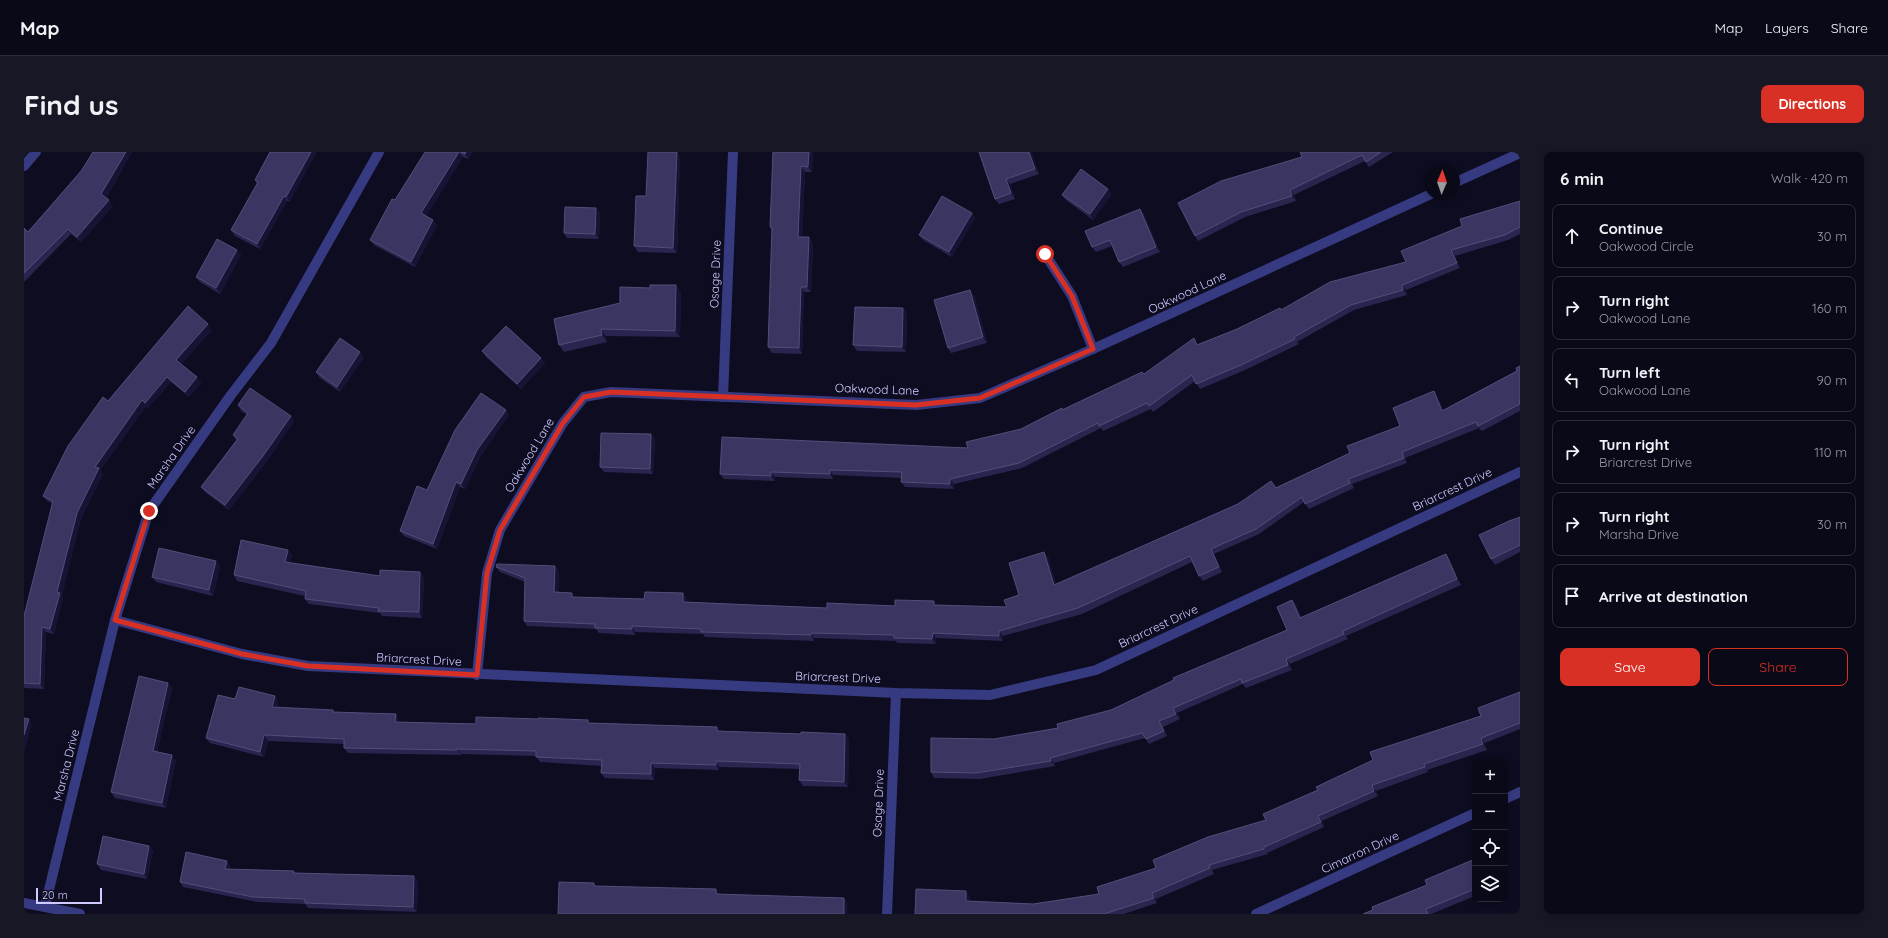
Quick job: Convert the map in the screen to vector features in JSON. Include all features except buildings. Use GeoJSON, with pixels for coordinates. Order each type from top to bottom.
{"type":"FeatureCollection","features":[{"type":"Feature","properties":{"kind":"street"},"geometry":{"type":"LineString","coordinates":[[24,166],[36,152]]}},
{"type":"Feature","properties":{"kind":"street","name":"Marsha Drive"},"geometry":{"type":"LineString","coordinates":[[45,906],[115,620],[149,511],[231,395],[272,343],[379,152]]}},
{"type":"Feature","properties":{"kind":"street","name":"Osage Drive"},"geometry":{"type":"LineString","coordinates":[[723,397],[733,152]]}},
{"type":"Feature","properties":{"kind":"street"},"geometry":{"type":"LineString","coordinates":[[1460,180],[1520,153]]}},
{"type":"Feature","properties":{"kind":"street","name":"Oakwood Lane"},"geometry":{"type":"LineString","coordinates":[[477,675],[487,573],[500,530],[563,423],[584,397],[611,392],[916,405],[980,398],[1093,349],[1424,197]]}},
{"type":"Feature","properties":{"kind":"street"},"geometry":{"type":"LineString","coordinates":[[1045,254],[1072,296],[1093,349]]}},
{"type":"Feature","properties":{"kind":"street","name":"Briarcrest Drive"},"geometry":{"type":"LineString","coordinates":[[115,620],[242,654],[308,666],[477,675],[896,693],[990,695],[1096,670],[1520,472]]}},
{"type":"Feature","properties":{"kind":"street","name":"Osage Drive"},"geometry":{"type":"LineString","coordinates":[[887,914],[896,693]]}},
{"type":"Feature","properties":{"kind":"street"},"geometry":{"type":"LineString","coordinates":[[1508,798],[1520,792]]}},
{"type":"Feature","properties":{"kind":"street","name":"Cimarron Drive"},"geometry":{"type":"LineString","coordinates":[[1256,914],[1472,814]]}},
{"type":"Feature","properties":{"kind":"street"},"geometry":{"type":"LineString","coordinates":[[24,903],[80,914]]}},
{"type":"Feature","properties":{"kind":"route"},"geometry":{"type":"LineString","coordinates":[[149,511],[115,620],[242,654],[308,666],[477,675],[487,573],[500,530],[563,423],[584,397],[611,392],[916,405],[980,398],[1093,349],[1072,296],[1045,254]]}}]}
